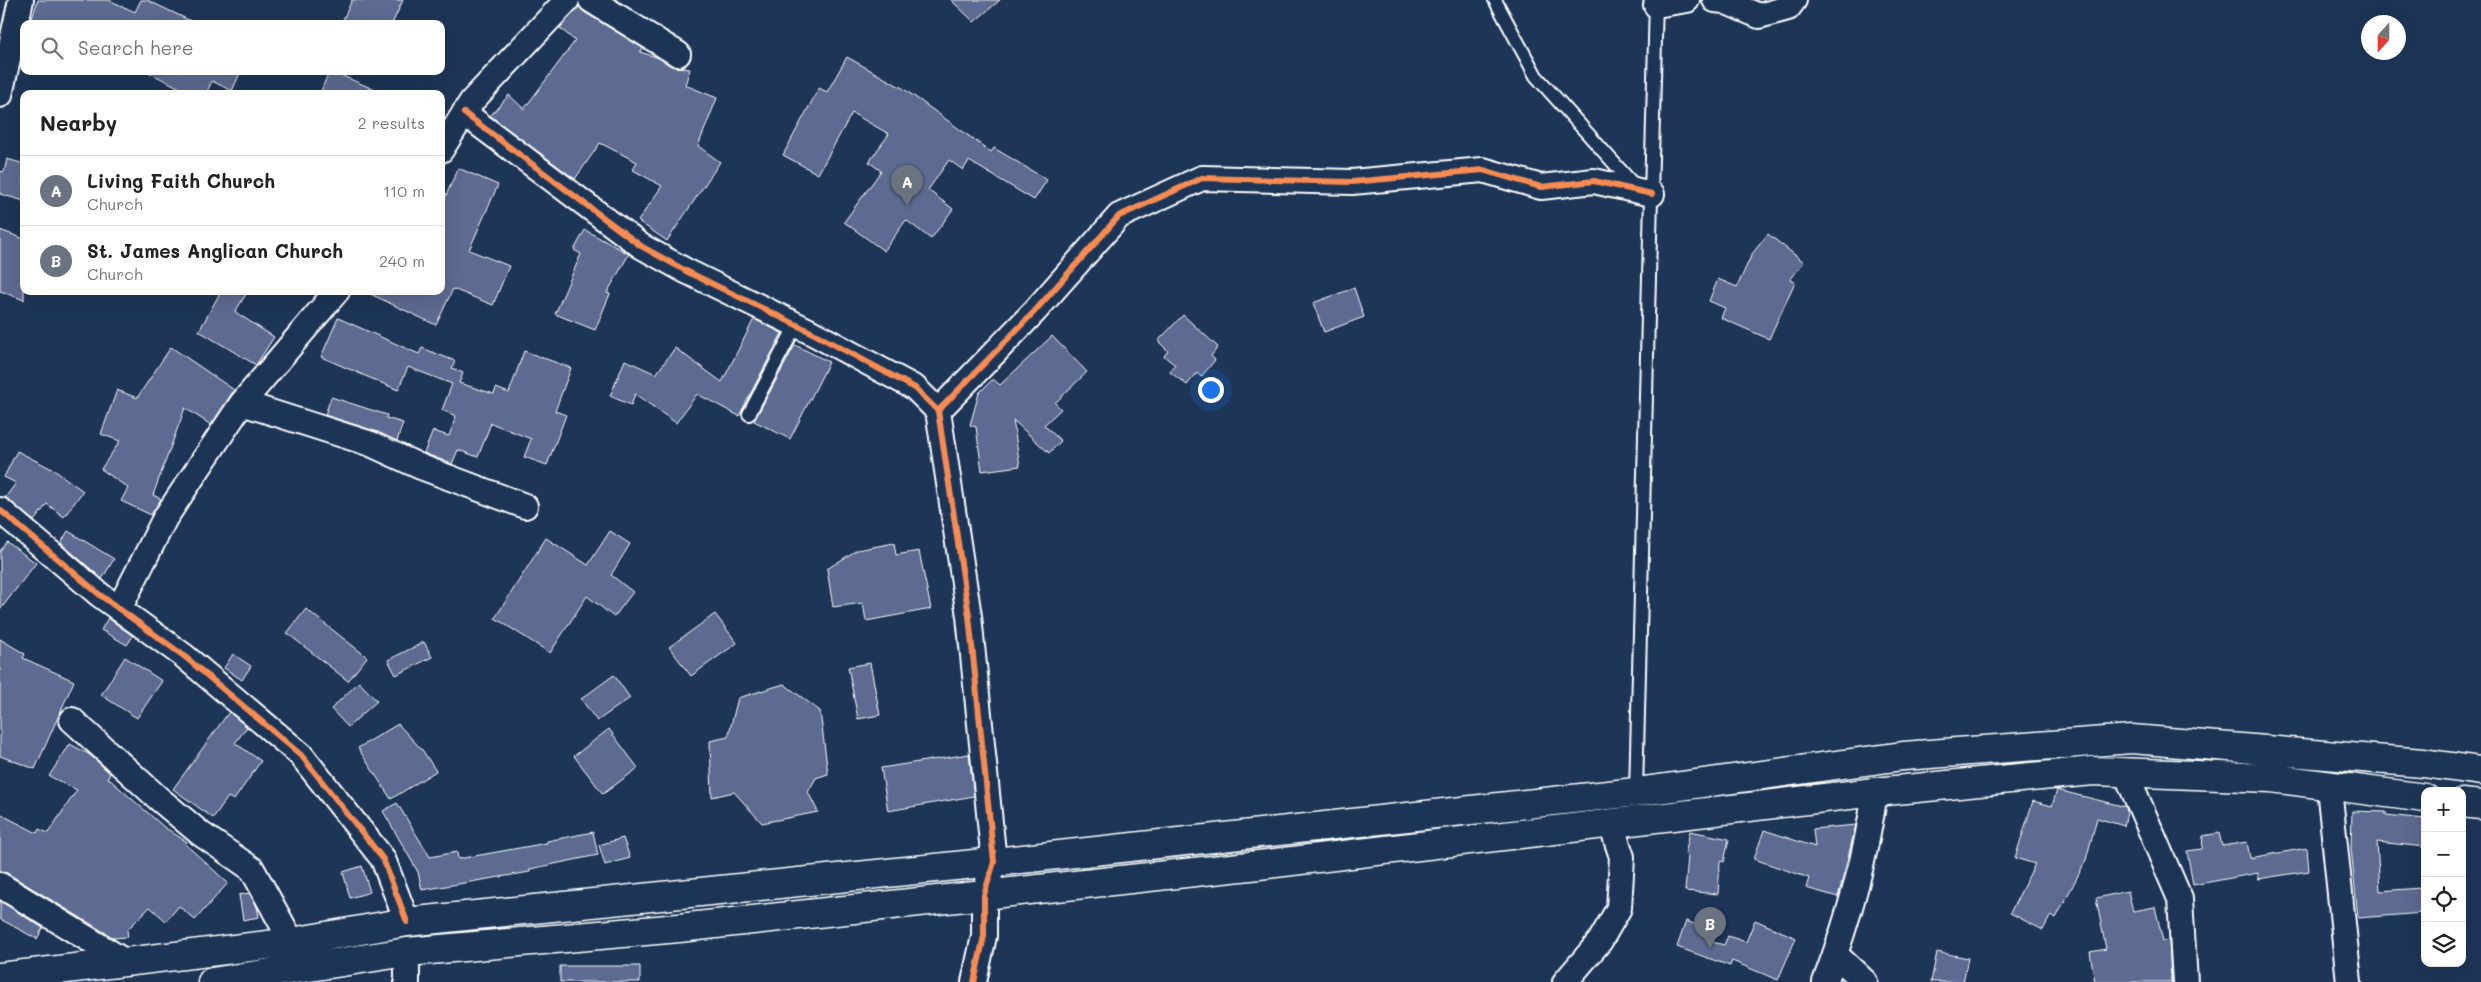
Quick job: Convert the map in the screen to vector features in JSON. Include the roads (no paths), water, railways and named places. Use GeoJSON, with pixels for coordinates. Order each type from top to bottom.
{"type":"FeatureCollection","features":[{"type":"Feature","properties":{"kind":"main road"},"geometry":{"type":"LineString","coordinates":[[0,977],[292,942],[407,922],[994,862],[1636,792],[1903,756],[2132,739],[2423,763],[2481,771]]}},
{"type":"Feature","properties":{"kind":"main road"},"geometry":{"type":"LineString","coordinates":[[212,982],[407,952],[679,928],[1611,824],[1875,792],[2093,771],[2271,778],[2421,798]]}},
{"type":"Feature","properties":{"kind":"main road"},"geometry":{"type":"LineString","coordinates":[[2466,803],[2481,805]]}},
{"type":"Feature","properties":{"kind":"street"},"geometry":{"type":"LineString","coordinates":[[445,144],[472,101],[567,0]]}},
{"type":"Feature","properties":{"kind":"street"},"geometry":{"type":"LineString","coordinates":[[591,0],[678,54]]}},
{"type":"Feature","properties":{"kind":"street"},"geometry":{"type":"LineString","coordinates":[[1656,2],[1668,5],[1687,0]]}},
{"type":"Feature","properties":{"kind":"street"},"geometry":{"type":"LineString","coordinates":[[1716,0],[1724,1],[1759,16],[1788,8],[1794,0]]}},
{"type":"Feature","properties":{"kind":"street"},"geometry":{"type":"LineString","coordinates":[[0,95],[12,13]]}},
{"type":"Feature","properties":{"kind":"street"},"geometry":{"type":"LineString","coordinates":[[464,113],[641,246],[686,271],[796,325],[916,388],[938,411],[969,616],[994,862],[984,895],[984,936],[974,982]]}},
{"type":"Feature","properties":{"kind":"street"},"geometry":{"type":"LineString","coordinates":[[938,411],[1034,312],[1120,216],[1202,178],[1352,182],[1483,170],[1541,187],[1594,181],[1652,194]]}},
{"type":"Feature","properties":{"kind":"street"},"geometry":{"type":"LineString","coordinates":[[119,609],[166,518],[242,403],[334,295]]}},
{"type":"Feature","properties":{"kind":"street"},"geometry":{"type":"LineString","coordinates":[[242,403],[371,444],[421,467],[525,506]]}},
{"type":"Feature","properties":{"kind":"street"},"geometry":{"type":"LineString","coordinates":[[0,510],[46,552],[119,609],[184,656],[301,756],[383,859],[407,922]]}},
{"type":"Feature","properties":{"kind":"street"},"geometry":{"type":"LineString","coordinates":[[72,720],[201,834],[252,869],[305,968]]}},
{"type":"Feature","properties":{"kind":"street"},"geometry":{"type":"LineString","coordinates":[[2125,771],[2180,899],[2185,982]]}},
{"type":"Feature","properties":{"kind":"street"},"geometry":{"type":"LineString","coordinates":[[2329,787],[2349,982]]}},
{"type":"Feature","properties":{"kind":"street"},"geometry":{"type":"LineString","coordinates":[[1824,982],[1843,934],[1870,826],[1875,792]]}},
{"type":"Feature","properties":{"kind":"street"},"geometry":{"type":"LineString","coordinates":[[1564,982],[1600,941],[1619,908],[1622,857],[1611,824]]}},
{"type":"Feature","properties":{"kind":"street"},"geometry":{"type":"LineString","coordinates":[[0,885],[124,961]]}},
{"type":"Feature","properties":{"kind":"street"},"geometry":{"type":"LineString","coordinates":[[407,952],[407,982]]}},
{"type":"Feature","properties":{"kind":"street"},"geometry":{"type":"LineString","coordinates":[[1835,954],[1865,982]]}},
{"type":"Feature","properties":{"kind":"lane"},"geometry":{"type":"LineString","coordinates":[[1496,0],[1536,76],[1631,182],[1652,194]]}},
{"type":"Feature","properties":{"kind":"lane"},"geometry":{"type":"LineString","coordinates":[[1636,792],[1656,2]]}},
{"type":"Feature","properties":{"kind":"lane"},"geometry":{"type":"LineString","coordinates":[[750,414],[796,325]]}},
{"type":"Feature","properties":{"kind":"place","name":"Living Faith Church"},"geometry":{"type":"Point","coordinates":[907,206]}},
{"type":"Feature","properties":{"kind":"place","name":"St. James Anglican Church"},"geometry":{"type":"Point","coordinates":[1710,948]}}]}
